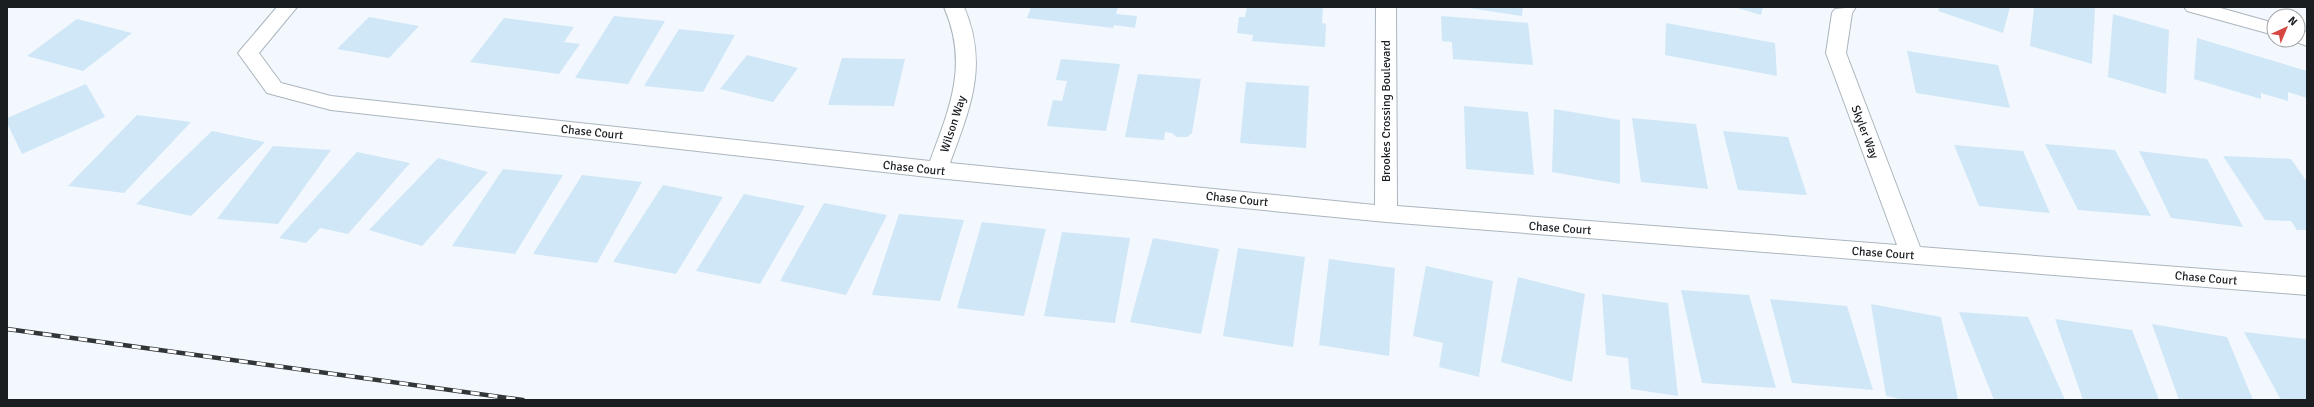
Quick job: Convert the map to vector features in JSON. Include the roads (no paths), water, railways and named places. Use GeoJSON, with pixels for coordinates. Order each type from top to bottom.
{"type":"FeatureCollection","features":[{"type":"Feature","properties":{"kind":"street","name":"Chase Court"},"geometry":{"type":"LineString","coordinates":[[287,7],[248,53],[274,88],[331,103],[938,170],[1386,214],[2307,286]]}},
{"type":"Feature","properties":{"kind":"street","name":"Wilson Way"},"geometry":{"type":"LineString","coordinates":[[938,170],[963,97],[968,55],[959,16],[954,7]]}},
{"type":"Feature","properties":{"kind":"street","name":"Brookes Crossing Boulevard"},"geometry":{"type":"LineString","coordinates":[[1386,7],[1386,214]]}},
{"type":"Feature","properties":{"kind":"street","name":"Skyler Way"},"geometry":{"type":"LineString","coordinates":[[1846,7],[1842,13],[1836,53],[1912,255]]}},
{"type":"Feature","properties":{"kind":"street"},"geometry":{"type":"LineString","coordinates":[[2194,7],[2266,27]]}},
{"type":"Feature","properties":{"kind":"railway"},"geometry":{"type":"LineString","coordinates":[[7,329],[523,400]]}}]}
